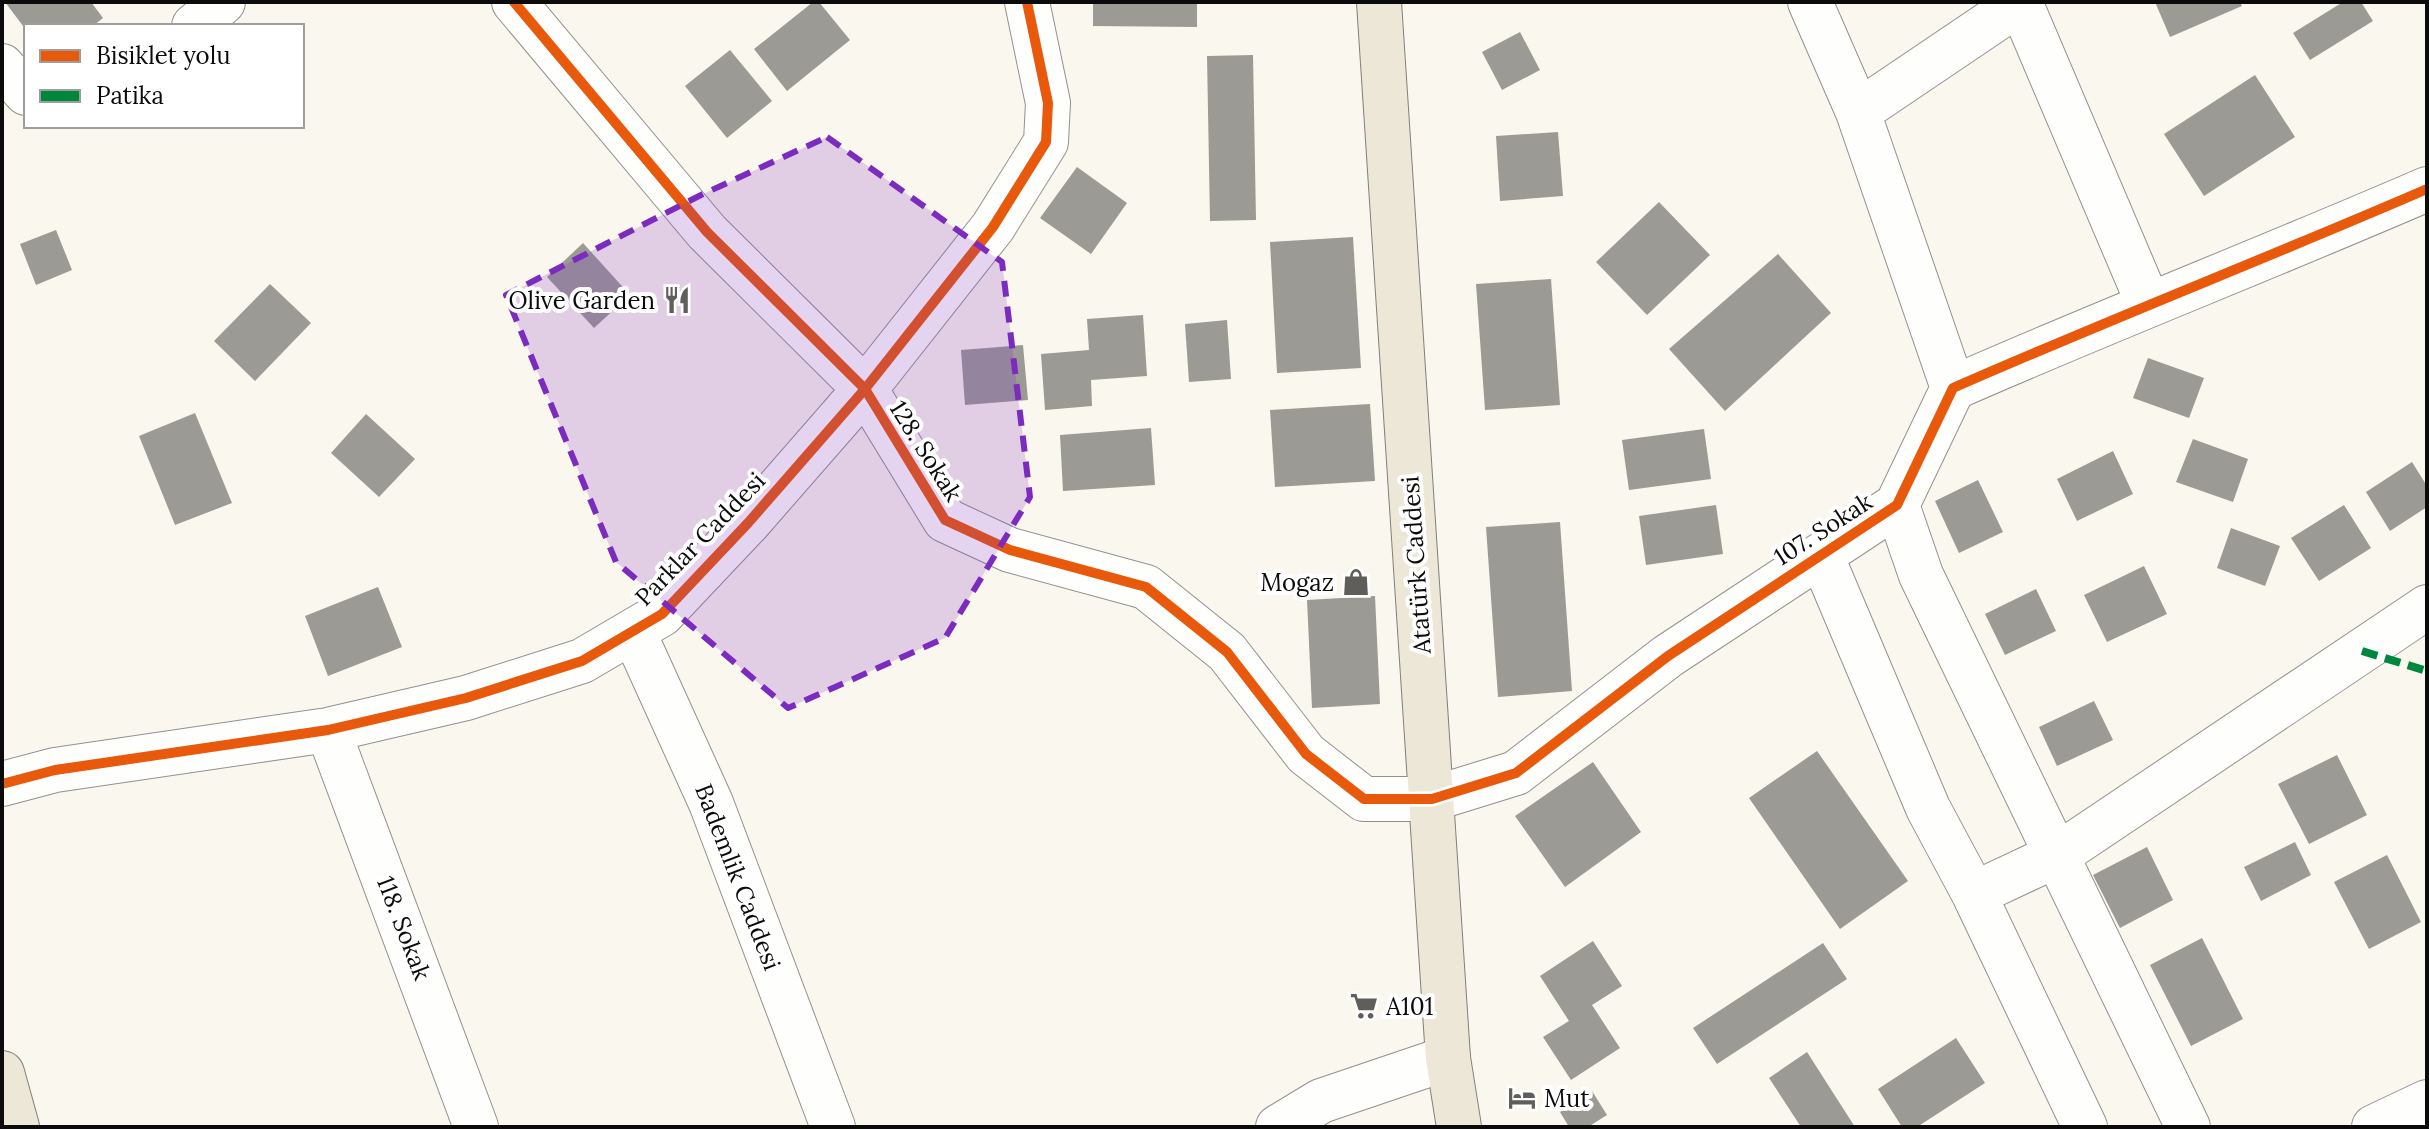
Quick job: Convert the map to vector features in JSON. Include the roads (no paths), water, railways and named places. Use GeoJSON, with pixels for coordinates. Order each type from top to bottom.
{"type":"FeatureCollection","features":[{"type":"Feature","properties":{"kind":"main road","name":"Atatürk Caddesi"},"geometry":{"type":"LineString","coordinates":[[1379,2],[1448,1058],[1459,1127]]}},
{"type":"Feature","properties":{"kind":"main road"},"geometry":{"type":"LineString","coordinates":[[2,1073],[17,1127]]}},
{"type":"Feature","properties":{"kind":"street"},"geometry":{"type":"LineString","coordinates":[[196,24],[223,2]]}},
{"type":"Feature","properties":{"kind":"street","name":"128. Sokak"},"geometry":{"type":"LineString","coordinates":[[514,2],[707,232],[865,389],[945,520],[1010,550],[1146,587],[1227,652],[1306,754],[1364,799],[1432,799]]}},
{"type":"Feature","properties":{"kind":"street","name":"Parklar Caddesi"},"geometry":{"type":"LineString","coordinates":[[2,784],[55,770],[328,730],[466,698],[582,661],[662,614],[748,523],[865,389],[993,227],[1046,142],[1048,103],[1027,2]]}},
{"type":"Feature","properties":{"kind":"street"},"geometry":{"type":"LineString","coordinates":[[1810,2],[1858,112],[1953,388],[2148,303],[2264,260],[2427,189]]}},
{"type":"Feature","properties":{"kind":"street"},"geometry":{"type":"LineString","coordinates":[[1858,112],[2020,2],[2148,303]]}},
{"type":"Feature","properties":{"kind":"street"},"geometry":{"type":"LineString","coordinates":[[2,66],[24,91]]}},
{"type":"Feature","properties":{"kind":"street","name":"107. Sokak"},"geometry":{"type":"LineString","coordinates":[[1432,799],[1516,773],[1668,656],[1897,505],[1953,388]]}},
{"type":"Feature","properties":{"kind":"street"},"geometry":{"type":"LineString","coordinates":[[1897,505],[1921,575],[2059,854],[2188,1127]]}},
{"type":"Feature","properties":{"kind":"street"},"geometry":{"type":"LineString","coordinates":[[1821,555],[1928,808],[1974,894],[2085,1127]]}},
{"type":"Feature","properties":{"kind":"street"},"geometry":{"type":"LineString","coordinates":[[1974,894],[2059,854],[2427,607]]}},
{"type":"Feature","properties":{"kind":"street","name":"Bademlik Caddesi"},"geometry":{"type":"LineString","coordinates":[[633,631],[711,803],[833,1127]]}},
{"type":"Feature","properties":{"kind":"street","name":"118. Sokak"},"geometry":{"type":"LineString","coordinates":[[328,730],[476,1127]]}},
{"type":"Feature","properties":{"kind":"street"},"geometry":{"type":"LineString","coordinates":[[1278,1127],[1321,1101],[1448,1058]]}},
{"type":"Feature","properties":{"kind":"place","name":"Olive Garden"},"geometry":{"type":"Point","coordinates":[677,300]}},
{"type":"Feature","properties":{"kind":"place","name":"Mogaz"},"geometry":{"type":"Point","coordinates":[1356,582]}},
{"type":"Feature","properties":{"kind":"place","name":"A101"},"geometry":{"type":"Point","coordinates":[1364,1006]}},
{"type":"Feature","properties":{"kind":"place","name":"Mut"},"geometry":{"type":"Point","coordinates":[1522,1098]}}]}
